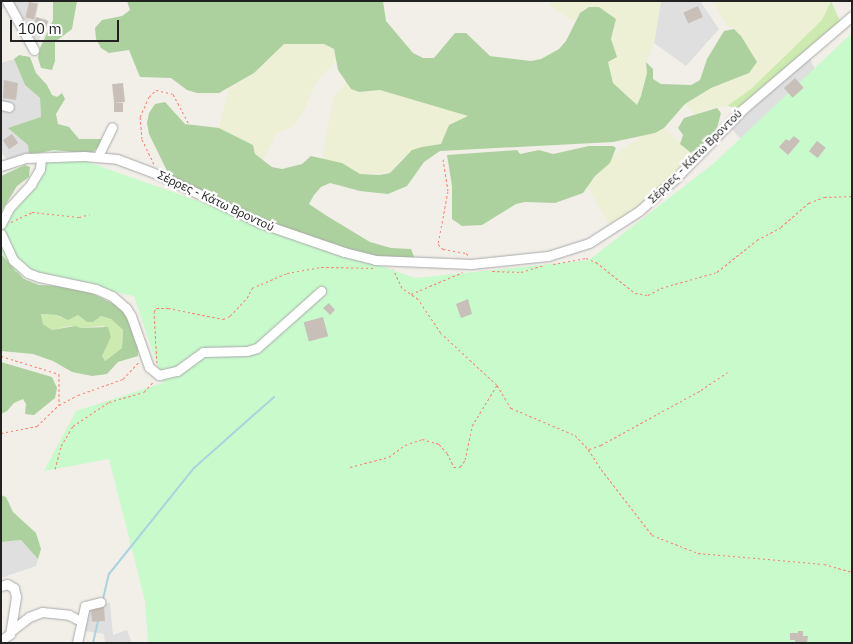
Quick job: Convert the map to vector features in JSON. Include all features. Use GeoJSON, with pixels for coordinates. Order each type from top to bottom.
{"type":"FeatureCollection","features":[{"type":"Feature","properties":{"kind":"street"},"geometry":{"type":"LineString","coordinates":[[6,1],[34,50]]}},
{"type":"Feature","properties":{"kind":"street","name":"Σέρρες - Κάτω Βροντού"},"geometry":{"type":"LineString","coordinates":[[2,164],[20,159],[98,156],[124,161],[157,174],[260,223],[354,256],[401,263],[470,267],[557,254],[584,246],[614,228],[655,197],[743,108],[852,16]]}},
{"type":"Feature","properties":{"kind":"street"},"geometry":{"type":"LineString","coordinates":[[98,156],[112,127]]}},
{"type":"Feature","properties":{"kind":"street"},"geometry":{"type":"LineString","coordinates":[[5,224],[8,208],[31,184],[40,169],[41,158]]}},
{"type":"Feature","properties":{"kind":"street"},"geometry":{"type":"LineString","coordinates":[[1,234],[13,260],[28,273],[96,289],[112,296],[126,308],[131,316],[149,367],[156,374],[163,375],[176,371],[203,352],[247,351],[257,348],[321,291]]}},
{"type":"Feature","properties":{"kind":"street"},"geometry":{"type":"LineString","coordinates":[[1,586],[8,584],[14,588],[16,597],[11,631]]}},
{"type":"Feature","properties":{"kind":"street"},"geometry":{"type":"LineString","coordinates":[[77,643],[85,606],[101,602]]}},
{"type":"Feature","properties":{"kind":"street"},"geometry":{"type":"LineString","coordinates":[[1,640],[29,617],[42,612],[69,615],[81,620]]}},
{"type":"Feature","properties":{"kind":"path"},"geometry":{"type":"LineString","coordinates":[[157,174],[142,139],[140,117],[149,97],[156,90],[173,94],[189,124]]}},
{"type":"Feature","properties":{"kind":"path"},"geometry":{"type":"LineString","coordinates":[[411,294],[470,267],[470,258],[466,253],[446,250],[439,246],[448,191],[442,160]]}},
{"type":"Feature","properties":{"kind":"path"},"geometry":{"type":"LineString","coordinates":[[489,270],[505,273],[521,272],[549,264],[586,258],[596,262],[635,293],[648,295],[661,288],[717,272],[757,240],[781,227],[809,203],[824,197],[852,196]]}},
{"type":"Feature","properties":{"kind":"path"},"geometry":{"type":"LineString","coordinates":[[5,224],[32,212],[79,217],[90,214]]}},
{"type":"Feature","properties":{"kind":"path"},"geometry":{"type":"LineString","coordinates":[[56,469],[62,446],[72,426],[109,402],[148,390],[156,374],[158,361],[154,312],[156,308],[168,308],[223,319],[230,316],[247,298],[252,288],[287,273],[322,267],[374,268]]}},
{"type":"Feature","properties":{"kind":"path"},"geometry":{"type":"LineString","coordinates":[[392,267],[402,288],[418,299],[442,333],[497,386],[511,408],[575,435],[588,449],[601,469],[652,535],[704,554],[824,564],[852,572]]}},
{"type":"Feature","properties":{"kind":"path"},"geometry":{"type":"LineString","coordinates":[[1,356],[59,374],[59,405]]}},
{"type":"Feature","properties":{"kind":"path"},"geometry":{"type":"LineString","coordinates":[[1,433],[37,426],[59,405],[78,395],[123,379],[145,356]]}},
{"type":"Feature","properties":{"kind":"path"},"geometry":{"type":"LineString","coordinates":[[588,449],[601,445],[615,435],[701,390],[728,372]]}},
{"type":"Feature","properties":{"kind":"path"},"geometry":{"type":"LineString","coordinates":[[350,468],[389,457],[405,445],[422,439],[439,444],[447,453],[454,467],[460,467],[465,460],[472,426],[497,386]]}},
{"type":"Feature","properties":{"kind":"shaded area"},"geometry":{"type":"Polygon","coordinates":[[[1,1],[39,1],[36,17],[47,19],[37,45],[13,2],[1,10],[1,1]]]}},
{"type":"Feature","properties":{"kind":"shaded area"},"geometry":{"type":"Polygon","coordinates":[[[661,1],[700,1],[719,29],[686,66],[654,43],[661,1]]]}},
{"type":"Feature","properties":{"kind":"shaded area"},"geometry":{"type":"Polygon","coordinates":[[[809,57],[822,83],[767,168],[731,128],[809,57]]]}},
{"type":"Feature","properties":{"kind":"shaded area"},"geometry":{"type":"Polygon","coordinates":[[[14,59],[25,85],[40,98],[41,118],[28,145],[29,155],[7,159],[1,152],[1,63],[14,59]]]}},
{"type":"Feature","properties":{"kind":"shaded area"},"geometry":{"type":"Polygon","coordinates":[[[21,540],[38,559],[36,566],[1,578],[1,542],[21,540]]]}},
{"type":"Feature","properties":{"kind":"shaded area"},"geometry":{"type":"Polygon","coordinates":[[[110,603],[113,635],[127,630],[132,643],[105,643],[104,634],[79,630],[85,607],[110,603]]]}},
{"type":"Feature","properties":{"kind":"green space"},"geometry":{"type":"Polygon","coordinates":[[[53,1],[77,1],[72,29],[55,42],[55,61],[52,70],[41,68],[38,58],[40,48],[53,20],[53,1]]]}},
{"type":"Feature","properties":{"kind":"green space"},"geometry":{"type":"Polygon","coordinates":[[[127,1],[383,1],[386,21],[413,53],[423,58],[434,58],[455,33],[466,33],[490,56],[531,61],[541,59],[559,49],[566,41],[580,13],[589,7],[599,7],[616,19],[611,39],[617,57],[608,62],[613,83],[637,105],[647,73],[646,62],[653,69],[653,79],[661,84],[691,85],[700,80],[707,59],[724,31],[734,29],[741,36],[757,62],[749,73],[711,88],[685,104],[664,128],[655,133],[613,142],[440,151],[424,162],[407,186],[388,194],[360,191],[330,183],[321,187],[309,204],[370,242],[391,248],[411,249],[415,259],[367,255],[265,221],[169,175],[149,134],[147,123],[149,113],[155,104],[165,102],[185,124],[219,128],[253,145],[255,154],[272,167],[282,169],[302,164],[311,156],[342,163],[360,174],[380,175],[390,173],[412,150],[441,144],[449,125],[468,116],[380,90],[359,92],[351,89],[338,70],[334,49],[324,44],[284,44],[254,73],[219,93],[197,93],[187,90],[171,78],[140,77],[129,50],[109,53],[101,48],[96,39],[95,28],[102,20],[122,16],[130,10],[127,1]]]}},
{"type":"Feature","properties":{"kind":"green space"},"geometry":{"type":"Polygon","coordinates":[[[551,1],[661,1],[654,43],[646,62],[647,73],[637,106],[613,83],[608,61],[616,57],[611,39],[615,29],[580,13],[574,22],[549,5],[551,1]]]}},
{"type":"Feature","properties":{"kind":"green space"},"geometry":{"type":"Polygon","coordinates":[[[713,1],[830,1],[822,20],[751,89],[727,106],[707,109],[695,115],[685,104],[711,88],[749,73],[734,29],[726,25],[713,1]]]}},
{"type":"Feature","properties":{"kind":"green space"},"geometry":{"type":"Polygon","coordinates":[[[831,1],[840,21],[739,108],[727,106],[751,89],[822,20],[831,1]]]}},
{"type":"Feature","properties":{"kind":"green space"},"geometry":{"type":"Polygon","coordinates":[[[852,33],[852,643],[148,643],[145,601],[109,459],[44,471],[76,411],[163,383],[134,296],[16,272],[1,252],[1,213],[54,150],[415,278],[589,260],[713,164],[852,33]]]}},
{"type":"Feature","properties":{"kind":"green space"},"geometry":{"type":"Polygon","coordinates":[[[304,42],[324,44],[334,49],[337,60],[316,82],[304,111],[293,127],[276,133],[263,161],[255,154],[253,145],[219,128],[228,89],[254,73],[284,44],[304,42]]]}},
{"type":"Feature","properties":{"kind":"green space"},"geometry":{"type":"Polygon","coordinates":[[[19,55],[30,57],[36,73],[47,85],[52,95],[57,97],[62,93],[65,99],[56,114],[58,124],[69,127],[79,139],[102,139],[101,144],[91,154],[54,150],[29,155],[28,145],[8,128],[41,117],[40,98],[25,85],[14,59],[19,55]]]}},
{"type":"Feature","properties":{"kind":"green space"},"geometry":{"type":"Polygon","coordinates":[[[346,82],[351,89],[359,92],[380,90],[469,116],[449,125],[441,144],[422,147],[403,158],[390,173],[360,174],[322,160],[333,98],[346,82]]]}},
{"type":"Feature","properties":{"kind":"green space"},"geometry":{"type":"Polygon","coordinates":[[[717,108],[721,113],[717,128],[697,150],[691,153],[680,144],[683,135],[678,128],[684,118],[717,108]]]}},
{"type":"Feature","properties":{"kind":"green space"},"geometry":{"type":"Polygon","coordinates":[[[664,128],[691,153],[666,183],[611,227],[587,187],[615,154],[644,135],[664,128]]]}},
{"type":"Feature","properties":{"kind":"green space"},"geometry":{"type":"Polygon","coordinates":[[[589,146],[613,146],[616,148],[610,163],[595,176],[583,193],[555,203],[525,202],[516,204],[482,225],[462,226],[452,219],[452,186],[447,155],[517,150],[520,154],[539,150],[553,154],[589,146]]]}},
{"type":"Feature","properties":{"kind":"green space"},"geometry":{"type":"Polygon","coordinates":[[[25,165],[30,167],[29,177],[17,186],[1,212],[1,176],[25,165]]]}},
{"type":"Feature","properties":{"kind":"green space"},"geometry":{"type":"Polygon","coordinates":[[[1,254],[24,279],[39,285],[61,286],[91,293],[118,306],[126,313],[138,347],[138,356],[118,362],[107,374],[92,376],[72,372],[53,361],[33,354],[1,351],[1,254]],[[41,314],[43,324],[52,330],[75,326],[81,328],[108,327],[111,337],[102,356],[105,361],[122,348],[123,330],[111,319],[101,316],[93,322],[87,322],[78,315],[68,320],[57,315],[41,314]]]}},
{"type":"Feature","properties":{"kind":"green space"},"geometry":{"type":"Polygon","coordinates":[[[41,314],[57,315],[62,318],[78,315],[87,322],[92,322],[101,316],[111,319],[123,330],[122,348],[105,361],[102,356],[103,351],[111,337],[103,326],[81,328],[70,326],[52,330],[43,324],[41,314]]]}},
{"type":"Feature","properties":{"kind":"green space"},"geometry":{"type":"Polygon","coordinates":[[[1,362],[52,377],[57,388],[55,398],[34,415],[25,414],[26,404],[23,399],[14,403],[7,411],[1,414],[1,362]]]}},
{"type":"Feature","properties":{"kind":"green space"},"geometry":{"type":"Polygon","coordinates":[[[1,495],[6,497],[13,512],[36,533],[41,549],[38,559],[21,540],[1,542],[1,495]]]}},
{"type":"Feature","properties":{"kind":"building"},"geometry":{"type":"Polygon","coordinates":[[[29,2],[38,4],[34,20],[25,18],[29,2]]]}},
{"type":"Feature","properties":{"kind":"building"},"geometry":{"type":"Polygon","coordinates":[[[698,6],[703,17],[688,23],[683,13],[698,6]]]}},
{"type":"Feature","properties":{"kind":"building"},"geometry":{"type":"Polygon","coordinates":[[[36,17],[48,21],[44,35],[31,31],[36,17]]]}},
{"type":"Feature","properties":{"kind":"building"},"geometry":{"type":"Polygon","coordinates":[[[795,78],[804,88],[793,98],[784,88],[795,78]]]}},
{"type":"Feature","properties":{"kind":"building"},"geometry":{"type":"Polygon","coordinates":[[[4,80],[18,83],[16,100],[3,98],[4,80]]]}},
{"type":"Feature","properties":{"kind":"building"},"geometry":{"type":"Polygon","coordinates":[[[123,83],[125,102],[114,103],[112,84],[123,83]]]}},
{"type":"Feature","properties":{"kind":"building"},"geometry":{"type":"Polygon","coordinates":[[[114,103],[123,103],[123,112],[114,112],[114,103]]]}},
{"type":"Feature","properties":{"kind":"building"},"geometry":{"type":"Polygon","coordinates":[[[12,134],[18,143],[9,149],[3,140],[12,134]]]}},
{"type":"Feature","properties":{"kind":"building"},"geometry":{"type":"Polygon","coordinates":[[[794,136],[800,141],[788,155],[779,147],[786,139],[789,141],[794,136]]]}},
{"type":"Feature","properties":{"kind":"building"},"geometry":{"type":"Polygon","coordinates":[[[817,141],[826,148],[818,158],[809,151],[817,141]]]}},
{"type":"Feature","properties":{"kind":"building"},"geometry":{"type":"Polygon","coordinates":[[[468,299],[472,314],[461,318],[456,304],[468,299]]]}},
{"type":"Feature","properties":{"kind":"building"},"geometry":{"type":"Polygon","coordinates":[[[329,303],[335,310],[330,315],[323,308],[329,303]]]}},
{"type":"Feature","properties":{"kind":"building"},"geometry":{"type":"Polygon","coordinates":[[[323,317],[328,336],[309,341],[304,322],[323,317]]]}},
{"type":"Feature","properties":{"kind":"building"},"geometry":{"type":"Polygon","coordinates":[[[104,607],[105,621],[92,622],[91,608],[104,607]]]}},
{"type":"Feature","properties":{"kind":"building"},"geometry":{"type":"Polygon","coordinates":[[[798,631],[803,631],[803,636],[808,636],[807,643],[795,643],[795,640],[790,640],[790,633],[798,633],[798,631]]]}},
{"type":"Feature","properties":{"kind":"waterway"},"geometry":{"type":"LineString","coordinates":[[103,599],[109,574],[194,468],[274,397]]}},
{"type":"Feature","properties":{"kind":"waterway"},"geometry":{"type":"LineString","coordinates":[[93,643],[98,621]]}}]}
